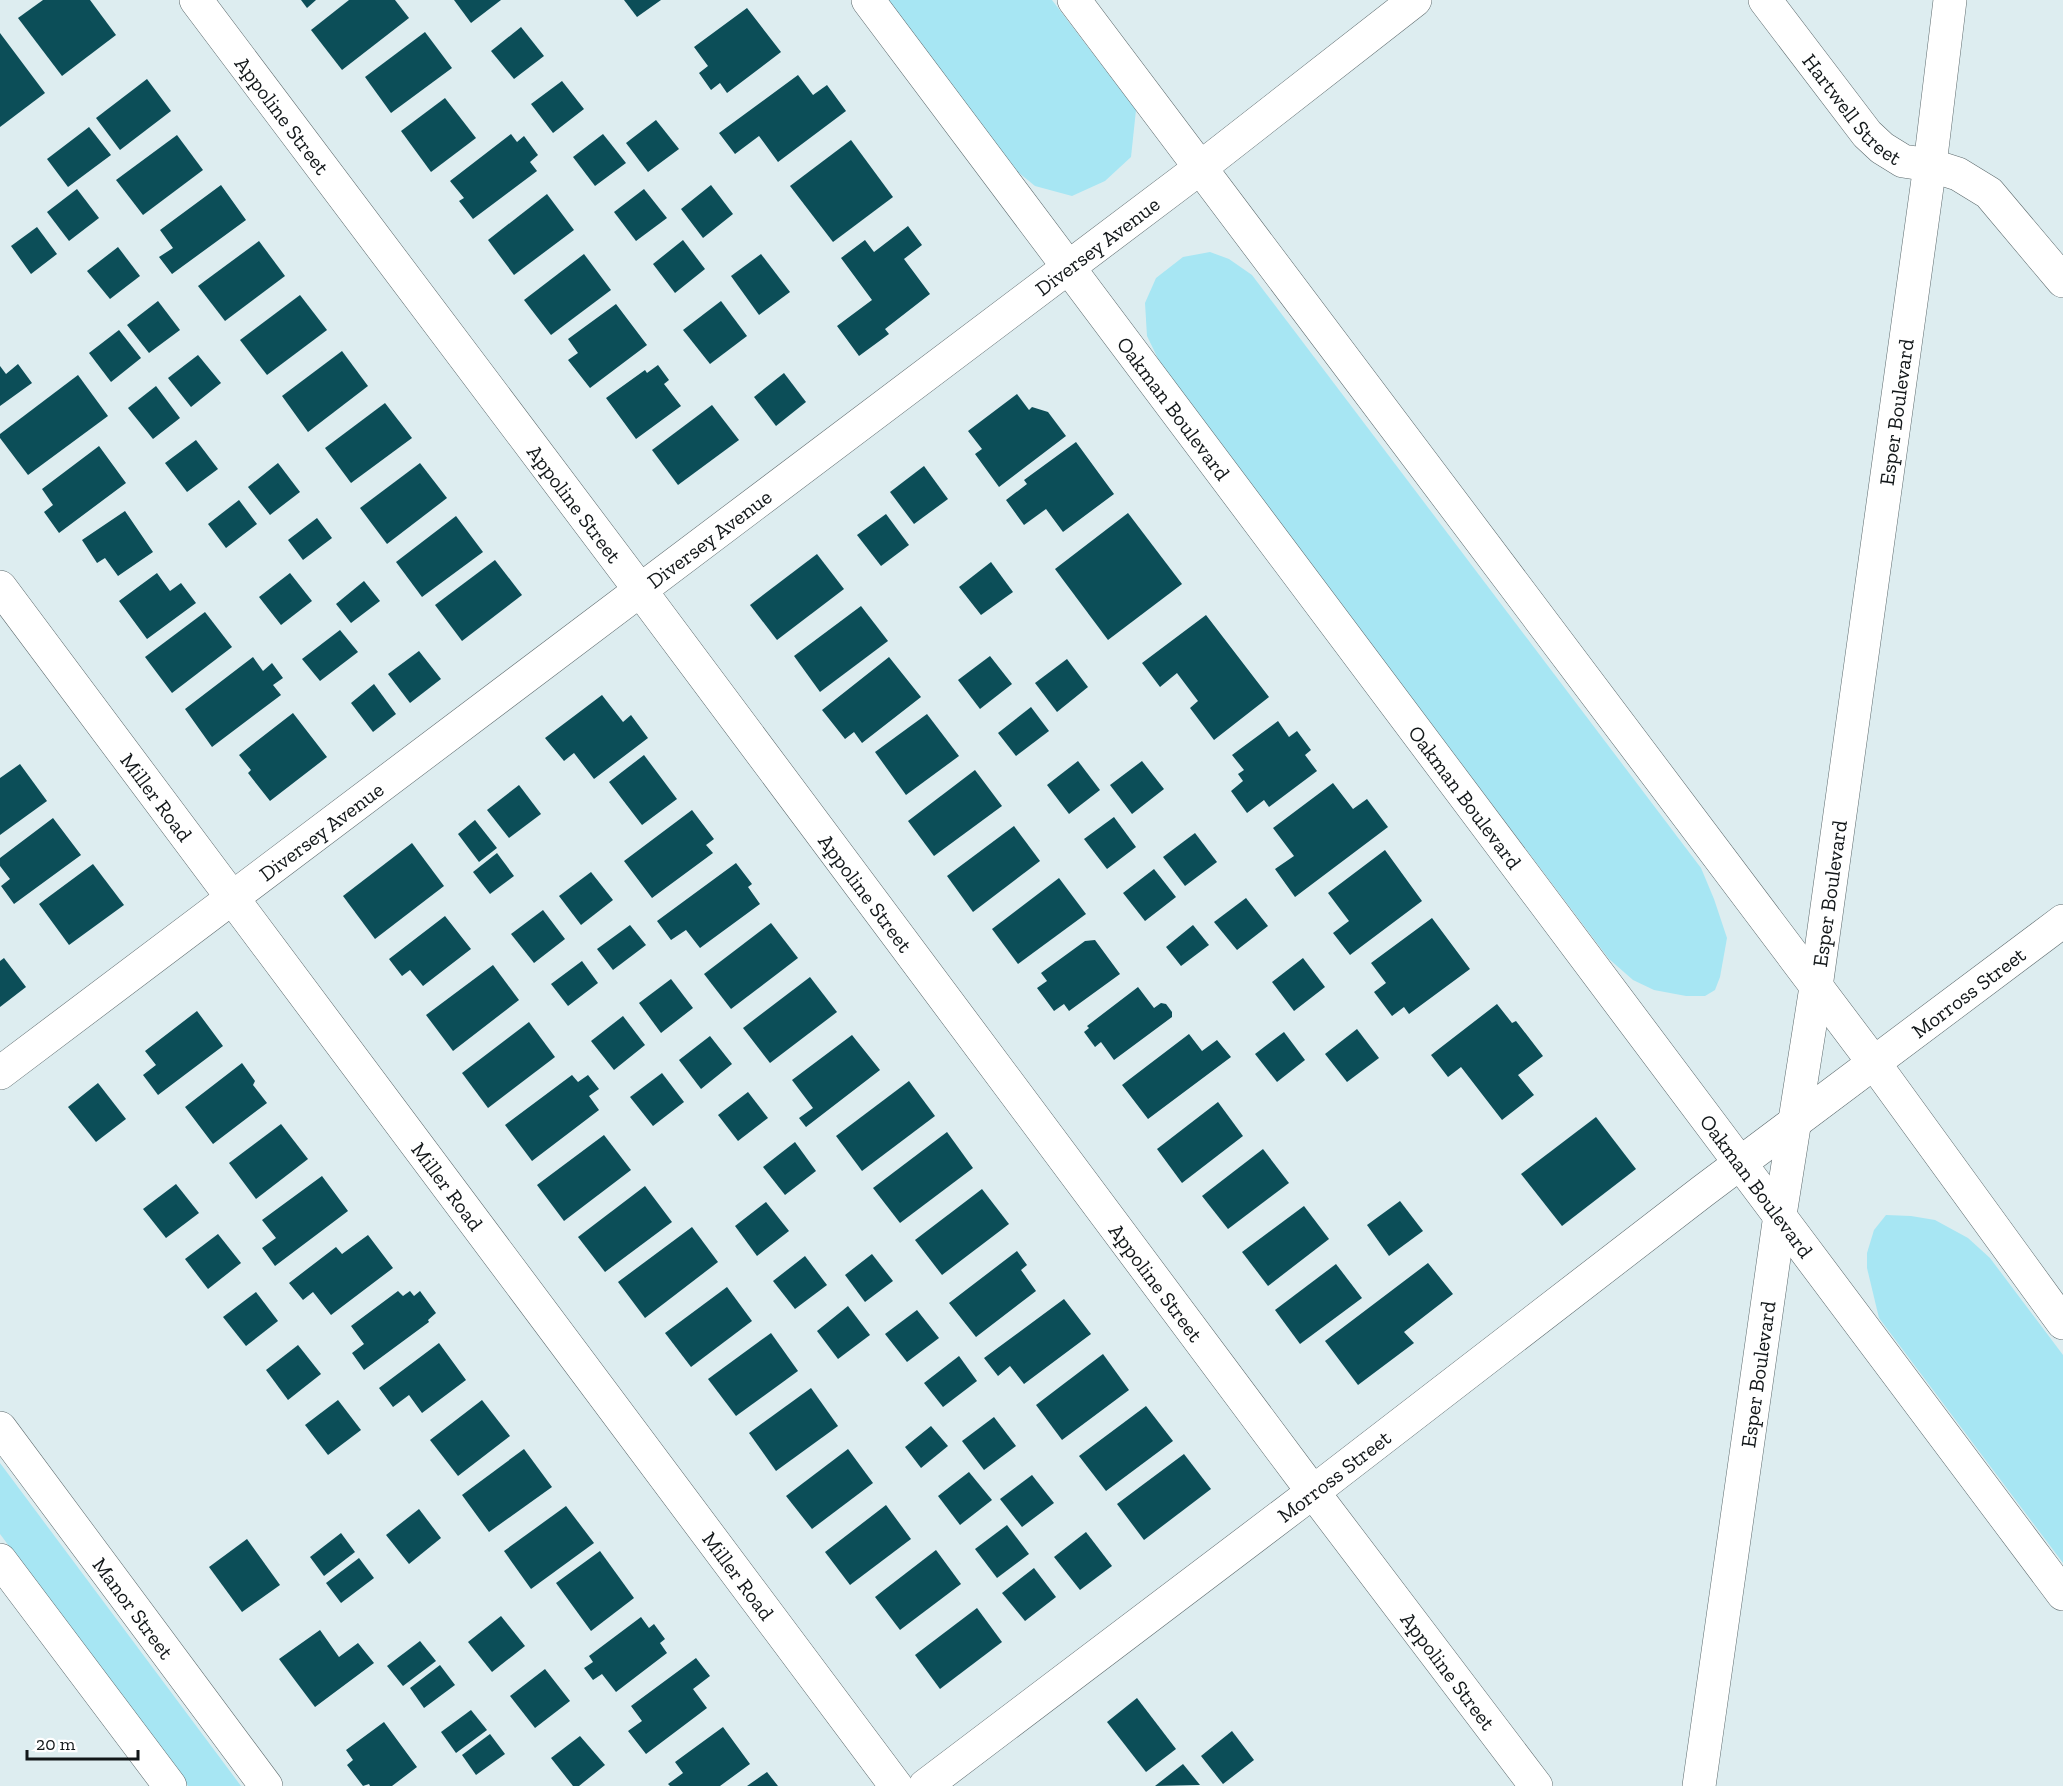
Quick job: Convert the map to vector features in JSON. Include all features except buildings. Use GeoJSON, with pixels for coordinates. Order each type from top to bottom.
{"type":"FeatureCollection","features":[{"type":"Feature","properties":{"kind":"street","name":"Appoline Street"},"geometry":{"type":"LineString","coordinates":[[196,0],[640,590],[1313,1492],[1536,1786]]}},
{"type":"Feature","properties":{"kind":"street","name":"Oakman Boulevard"},"geometry":{"type":"LineString","coordinates":[[868,0],[2063,1594]]}},
{"type":"Feature","properties":{"kind":"street"},"geometry":{"type":"LineString","coordinates":[[1074,0],[1874,1063],[2063,1323]]}},
{"type":"Feature","properties":{"kind":"street","name":"Diversey Avenue"},"geometry":{"type":"LineString","coordinates":[[0,1073],[1200,168],[1415,0]]}},
{"type":"Feature","properties":{"kind":"street","name":"Hartwell Street"},"geometry":{"type":"LineString","coordinates":[[1765,0],[1867,134],[1882,148],[1903,161],[1930,165],[1958,174],[1989,193],[2063,281]]}},
{"type":"Feature","properties":{"kind":"street","name":"Esper Boulevard"},"geometry":{"type":"LineString","coordinates":[[1699,1786],[1780,1215],[1816,987],[1930,165],[1950,0]]}},
{"type":"Feature","properties":{"kind":"street","name":"Miller Road"},"geometry":{"type":"LineString","coordinates":[[0,587],[896,1786]]}},
{"type":"Feature","properties":{"kind":"street","name":"Morross Street"},"geometry":{"type":"LineString","coordinates":[[925,1786],[1313,1492],[1741,1162],[2063,921]]}},
{"type":"Feature","properties":{"kind":"street","name":"Manor Street"},"geometry":{"type":"LineString","coordinates":[[0,1428],[266,1786]]}},
{"type":"Feature","properties":{"kind":"street"},"geometry":{"type":"LineString","coordinates":[[0,1560],[170,1786]]}},
{"type":"Feature","properties":{"kind":"shaded area"},"geometry":{"type":"Polygon","coordinates":[[[885,0],[1052,0],[1136,110],[1131,157],[1105,181],[1072,196],[1035,186],[1003,160],[885,0]]]}},
{"type":"Feature","properties":{"kind":"shaded area"},"geometry":{"type":"Polygon","coordinates":[[[1210,252],[1229,259],[1252,275],[1701,868],[1727,938],[1720,977],[1715,990],[1705,996],[1686,996],[1654,990],[1633,980],[1609,959],[1163,369],[1147,336],[1145,303],[1156,278],[1183,257],[1210,252]]]}},
{"type":"Feature","properties":{"kind":"shaded area"},"geometry":{"type":"Polygon","coordinates":[[[1886,1215],[1935,1220],[1968,1238],[1990,1258],[2063,1355],[2063,1563],[1879,1318],[1867,1268],[1867,1253],[1874,1230],[1886,1215]]]}},
{"type":"Feature","properties":{"kind":"shaded area"},"geometry":{"type":"Polygon","coordinates":[[[0,1463],[241,1786],[188,1786],[0,1534],[0,1463]]]}}]}
